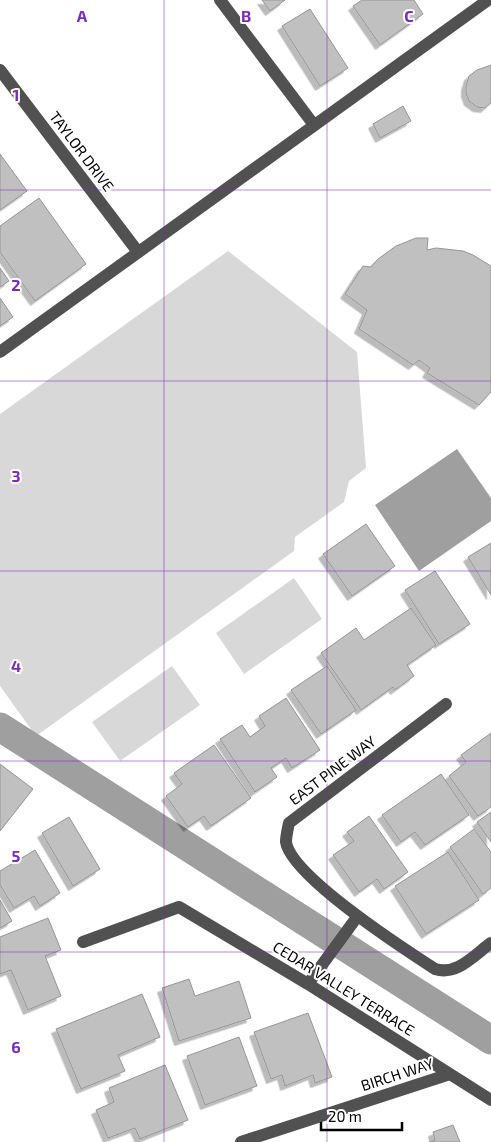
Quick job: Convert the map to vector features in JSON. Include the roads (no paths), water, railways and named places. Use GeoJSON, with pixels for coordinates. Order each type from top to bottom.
{"type":"FeatureCollection","features":[{"type":"Feature","properties":{"kind":"street"},"geometry":{"type":"LineString","coordinates":[[220,0],[314,125]]}},
{"type":"Feature","properties":{"kind":"street"},"geometry":{"type":"LineString","coordinates":[[0,352],[482,1]]}},
{"type":"Feature","properties":{"kind":"street","name":"TAYLOR DRIVE"},"geometry":{"type":"LineString","coordinates":[[0,70],[138,252]]}},
{"type":"Feature","properties":{"kind":"street","name":"EAST PINE WAY"},"geometry":{"type":"LineString","coordinates":[[446,704],[289,823],[286,842],[298,865],[357,916],[435,970],[445,972],[457,968],[491,943]]}},
{"type":"Feature","properties":{"kind":"street","name":"CEDAR VALLEY TERRACE"},"geometry":{"type":"LineString","coordinates":[[83,942],[179,907],[308,984],[491,1100]]}},
{"type":"Feature","properties":{"kind":"street"},"geometry":{"type":"LineString","coordinates":[[308,984],[357,916]]}},
{"type":"Feature","properties":{"kind":"street","name":"BIRCH WAY"},"geometry":{"type":"LineString","coordinates":[[241,1142],[450,1074]]}},
{"type":"Feature","properties":{"kind":"waterway"},"geometry":{"type":"LineString","coordinates":[[0,727],[491,1040]]}}]}
